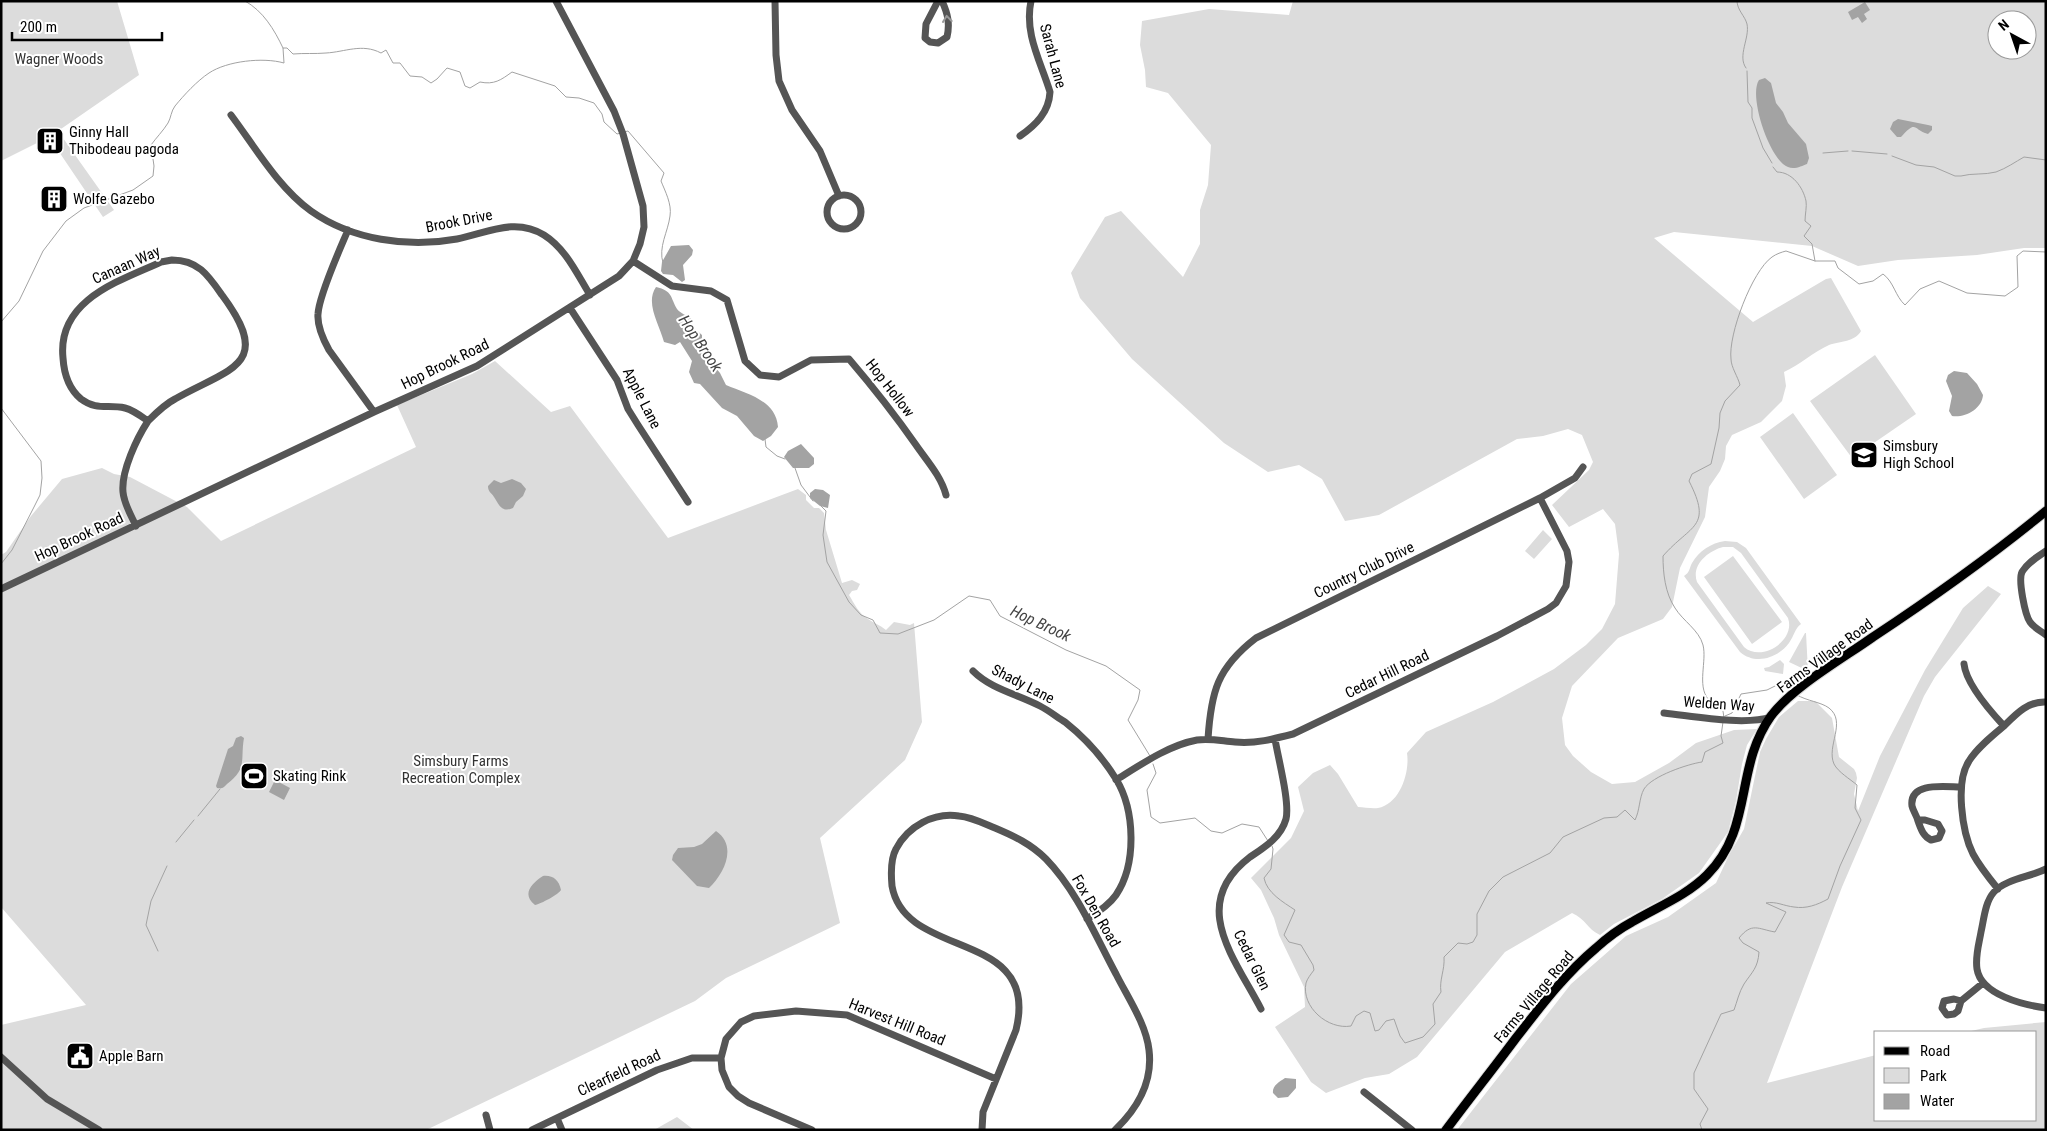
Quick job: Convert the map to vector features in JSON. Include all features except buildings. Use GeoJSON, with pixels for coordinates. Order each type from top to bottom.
{"type":"FeatureCollection","features":[{"type":"Feature","properties":{"kind":"main road","name":"Farms Village Road"},"geometry":{"type":"LineString","coordinates":[[1446,1130],[1550,995],[1577,965],[1621,929],[1685,893],[1706,876],[1722,858],[1729,846],[1738,822],[1746,773],[1752,755],[1771,717],[1796,692],[1921,604],[2046,511]]}},
{"type":"Feature","properties":{"kind":"street","name":"Hop Brook Road"},"geometry":{"type":"LineString","coordinates":[[1,589],[374,412],[477,366],[619,276],[633,261],[644,227],[643,206],[622,132],[607,98],[556,1]]}},
{"type":"Feature","properties":{"kind":"street"},"geometry":{"type":"LineString","coordinates":[[775,1],[776,55],[779,81],[792,110],[820,151],[839,196]]}},
{"type":"Feature","properties":{"kind":"street"},"geometry":{"type":"LineString","coordinates":[[938,1],[926,24],[926,38],[930,42],[938,43],[947,37],[948,30],[947,12],[942,1]]}},
{"type":"Feature","properties":{"kind":"street","name":"Sarah Lane"},"geometry":{"type":"LineString","coordinates":[[1020,136],[1038,121],[1046,110],[1050,98],[1050,92],[1030,33],[1029,10],[1031,1]]}},
{"type":"Feature","properties":{"kind":"street","name":"Brook Drive"},"geometry":{"type":"LineString","coordinates":[[231,115],[286,187],[311,211],[348,230],[388,240],[425,242],[456,239],[503,227],[522,226],[545,236],[563,252],[590,295]]}},
{"type":"Feature","properties":{"kind":"street"},"geometry":{"type":"LineString","coordinates":[[844,195],[855,199],[861,207],[859,221],[851,228],[835,227],[828,218],[827,213],[830,202],[839,196],[844,195]]}},
{"type":"Feature","properties":{"kind":"street"},"geometry":{"type":"LineString","coordinates":[[348,230],[326,286],[318,311],[318,319],[323,339],[329,350],[374,412]]}},
{"type":"Feature","properties":{"kind":"street","name":"Canaan Way"},"geometry":{"type":"LineString","coordinates":[[136,526],[123,491],[129,462],[142,430],[148,421],[174,399],[234,368],[244,352],[245,337],[242,326],[231,306],[204,270],[182,260],[161,262],[91,296],[71,320],[63,344],[65,374],[74,391],[81,398],[96,407],[124,408],[148,421]]}},
{"type":"Feature","properties":{"kind":"street","name":"Hop Hollow"},"geometry":{"type":"LineString","coordinates":[[633,261],[672,286],[711,291],[727,300],[745,361],[760,375],[779,377],[811,360],[849,359],[882,397],[943,483],[946,494]]}},
{"type":"Feature","properties":{"kind":"street","name":"Apple Lane"},"geometry":{"type":"LineString","coordinates":[[570,308],[617,380],[633,417],[688,502]]}},
{"type":"Feature","properties":{"kind":"street","name":"Country Club Drive"},"geometry":{"type":"LineString","coordinates":[[1208,739],[1211,704],[1215,688],[1234,657],[1256,638],[1540,498],[1575,478],[1584,467]]}},
{"type":"Feature","properties":{"kind":"street","name":"Cedar Hill Road"},"geometry":{"type":"LineString","coordinates":[[1116,780],[1173,748],[1186,743],[1208,739],[1237,742],[1274,739],[1312,726],[1497,636],[1548,609],[1556,603],[1566,586],[1569,562],[1567,551],[1540,498]]}},
{"type":"Feature","properties":{"kind":"street"},"geometry":{"type":"LineString","coordinates":[[2046,551],[2027,566],[2021,574],[2028,618],[2034,627],[2046,635]]}},
{"type":"Feature","properties":{"kind":"street"},"geometry":{"type":"LineString","coordinates":[[1964,664],[1965,674],[1973,683],[1987,708],[2004,726]]}},
{"type":"Feature","properties":{"kind":"street","name":"Shady Lane"},"geometry":{"type":"LineString","coordinates":[[973,671],[982,679],[1041,706],[1066,723],[1086,742],[1116,780],[1126,802],[1131,835],[1130,857],[1124,878],[1116,895],[1087,919]]}},
{"type":"Feature","properties":{"kind":"street"},"geometry":{"type":"LineString","coordinates":[[1998,888],[1977,860],[1970,845],[1960,787],[1968,762],[2004,726],[2029,704],[2046,702]]}},
{"type":"Feature","properties":{"kind":"street","name":"Welden Way"},"geometry":{"type":"LineString","coordinates":[[1664,713],[1760,721],[1771,717]]}},
{"type":"Feature","properties":{"kind":"street","name":"Cedar Glen"},"geometry":{"type":"LineString","coordinates":[[1261,1009],[1228,945],[1220,923],[1219,910],[1220,895],[1233,873],[1280,833],[1286,818],[1285,798],[1274,739]]}},
{"type":"Feature","properties":{"kind":"street"},"geometry":{"type":"LineString","coordinates":[[1918,820],[1912,803],[1917,792],[1934,786],[1960,787]]}},
{"type":"Feature","properties":{"kind":"street","name":"Fox Den Road"},"geometry":{"type":"LineString","coordinates":[[982,1130],[983,1112],[1016,1030],[1019,1017],[1017,994],[1003,968],[990,958],[922,928],[909,918],[899,907],[891,880],[897,848],[913,828],[922,822],[945,815],[960,816],[977,821],[1032,845],[1060,875],[1087,919],[1140,1022],[1150,1050],[1147,1084],[1132,1112],[1115,1130]]}},
{"type":"Feature","properties":{"kind":"street"},"geometry":{"type":"LineString","coordinates":[[2046,869],[1998,888],[1989,900],[1976,955],[1977,969],[1983,983],[1997,995],[2046,1008]]}},
{"type":"Feature","properties":{"kind":"street"},"geometry":{"type":"LineString","coordinates":[[1960,1001],[1983,983]]}},
{"type":"Feature","properties":{"kind":"street","name":"Harvest Hill Road"},"geometry":{"type":"LineString","coordinates":[[721,1058],[726,1039],[733,1029],[741,1022],[754,1016],[796,1011],[847,1014],[996,1079]]}},
{"type":"Feature","properties":{"kind":"street"},"geometry":{"type":"LineString","coordinates":[[1,1058],[47,1099],[99,1130]]}},
{"type":"Feature","properties":{"kind":"street","name":"Clearfield Road"},"geometry":{"type":"LineString","coordinates":[[532,1130],[632,1080],[672,1064],[692,1058],[721,1058]]}},
{"type":"Feature","properties":{"kind":"street"},"geometry":{"type":"LineString","coordinates":[[721,1058],[729,1087],[738,1096],[812,1130]]}},
{"type":"Feature","properties":{"kind":"street"},"geometry":{"type":"LineString","coordinates":[[1364,1092],[1412,1130]]}},
{"type":"Feature","properties":{"kind":"street"},"geometry":{"type":"LineString","coordinates":[[486,1115],[490,1130]]}},
{"type":"Feature","properties":{"kind":"street"},"geometry":{"type":"LineString","coordinates":[[557,1118],[562,1130]]}},
{"type":"Feature","properties":{"kind":"green space","name":"Wagner Woods"},"geometry":{"type":"Polygon","coordinates":[[[1,1],[117,1],[139,75],[58,131],[114,210],[103,217],[49,137],[1,161],[1,1]]]}},
{"type":"Feature","properties":{"kind":"green space"},"geometry":{"type":"Polygon","coordinates":[[[1293,1],[2046,1],[2046,248],[2024,248],[1977,255],[1898,260],[1858,266],[1812,246],[1674,232],[1654,238],[1753,322],[1826,279],[1831,278],[1861,331],[1851,339],[1823,348],[1784,372],[1786,386],[1782,401],[1761,422],[1732,435],[1726,446],[1725,459],[1720,471],[1709,487],[1705,517],[1680,568],[1672,607],[1663,619],[1618,638],[1572,686],[1562,718],[1565,745],[1573,756],[1591,772],[1612,784],[1635,782],[1669,763],[1696,743],[1734,730],[1757,729],[1747,745],[1728,832],[1699,873],[1662,899],[1614,924],[1600,935],[1572,913],[1505,952],[1417,1057],[1389,1074],[1365,1078],[1326,1093],[1311,1082],[1275,1027],[1305,1007],[1304,987],[1279,935],[1274,918],[1261,890],[1251,878],[1291,838],[1304,811],[1298,787],[1313,773],[1330,765],[1338,774],[1358,807],[1378,808],[1386,805],[1398,794],[1402,786],[1407,769],[1407,753],[1426,732],[1493,702],[1554,669],[1586,645],[1602,629],[1615,604],[1619,554],[1615,524],[1603,509],[1569,527],[1552,505],[1589,470],[1593,462],[1582,435],[1568,429],[1543,436],[1517,439],[1379,515],[1345,521],[1322,479],[1299,465],[1268,472],[1224,443],[1132,359],[1080,298],[1071,273],[1105,217],[1121,211],[1183,277],[1200,244],[1200,210],[1208,185],[1211,145],[1168,93],[1146,87],[1140,45],[1142,21],[1209,9],[1289,15],[1293,1]]]}},
{"type":"Feature","properties":{"kind":"green space"},"geometry":{"type":"Polygon","coordinates":[[[1875,355],[1916,414],[1852,458],[1810,401],[1875,355]]]}},
{"type":"Feature","properties":{"kind":"green space","name":"Simsbury Farms Recreation Complex"},"geometry":{"type":"Polygon","coordinates":[[[495,361],[551,412],[570,406],[668,538],[798,489],[806,495],[806,500],[814,508],[819,508],[824,513],[826,530],[842,583],[852,580],[860,584],[857,590],[852,591],[849,595],[859,611],[886,630],[894,622],[910,625],[914,623],[922,722],[905,760],[820,838],[840,923],[726,978],[695,1001],[426,1130],[1,1130],[1,1025],[86,1005],[1,907],[1,555],[6,552],[31,516],[62,479],[102,468],[114,474],[130,477],[187,507],[221,541],[416,447],[397,405],[472,374],[495,361]]]}},
{"type":"Feature","properties":{"kind":"green space"},"geometry":{"type":"Polygon","coordinates":[[[1793,413],[1837,475],[1804,499],[1760,437],[1793,413]]]}},
{"type":"Feature","properties":{"kind":"green space"},"geometry":{"type":"Polygon","coordinates":[[[1543,530],[1552,539],[1534,559],[1525,551],[1543,530]]]}},
{"type":"Feature","properties":{"kind":"green space"},"geometry":{"type":"Polygon","coordinates":[[[1720,542],[1737,542],[1746,548],[1801,624],[1784,649],[1772,656],[1759,659],[1746,656],[1740,652],[1684,576],[1702,551],[1720,542]],[[1723,547],[1707,555],[1696,570],[1697,582],[1744,647],[1751,651],[1768,651],[1776,647],[1787,634],[1788,618],[1741,553],[1733,547],[1723,547]]]}},
{"type":"Feature","properties":{"kind":"green space"},"geometry":{"type":"Polygon","coordinates":[[[1733,556],[1782,622],[1752,644],[1704,577],[1733,556]]]}},
{"type":"Feature","properties":{"kind":"green space"},"geometry":{"type":"Polygon","coordinates":[[[1988,586],[2001,594],[1935,677],[1924,696],[1842,887],[1767,1083],[1874,1056],[1874,1121],[2037,1121],[2037,1031],[1971,1031],[2046,1022],[2046,1130],[1457,1130],[1571,984],[1626,936],[1668,917],[1716,883],[1744,829],[1760,752],[1779,717],[1798,701],[1815,701],[1832,718],[1839,757],[1854,769],[1856,773],[1854,794],[1858,811],[1880,756],[1925,670],[1963,608],[1988,586]]]}},
{"type":"Feature","properties":{"kind":"green space"},"geometry":{"type":"Polygon","coordinates":[[[1806,633],[1808,671],[1789,662],[1806,633]]]}},
{"type":"Feature","properties":{"kind":"green space"},"geometry":{"type":"Polygon","coordinates":[[[1780,660],[1784,664],[1783,674],[1765,671],[1764,668],[1780,660]]]}},
{"type":"Feature","properties":{"kind":"green space"},"geometry":{"type":"Polygon","coordinates":[[[677,1117],[694,1130],[654,1130],[677,1117]]]}},
{"type":"Feature","properties":{"kind":"water"},"geometry":{"type":"Polygon","coordinates":[[[1865,2],[1870,10],[1864,14],[1867,19],[1862,23],[1858,17],[1852,20],[1848,12],[1865,2]]]}},
{"type":"Feature","properties":{"kind":"water"},"geometry":{"type":"Polygon","coordinates":[[[1765,78],[1771,83],[1776,103],[1788,123],[1806,144],[1809,158],[1807,164],[1795,168],[1788,167],[1774,153],[1768,141],[1756,100],[1756,88],[1759,80],[1765,78]]]}},
{"type":"Feature","properties":{"kind":"water"},"geometry":{"type":"Polygon","coordinates":[[[1898,119],[1932,126],[1932,130],[1928,134],[1913,127],[1901,137],[1897,137],[1890,129],[1893,122],[1898,119]]]}},
{"type":"Feature","properties":{"kind":"water"},"geometry":{"type":"Polygon","coordinates":[[[689,245],[693,250],[692,255],[683,265],[685,280],[682,282],[673,275],[663,274],[661,271],[662,262],[671,246],[689,245]]]}},
{"type":"Feature","properties":{"kind":"water"},"geometry":{"type":"Polygon","coordinates":[[[656,287],[665,290],[672,298],[677,309],[691,318],[692,326],[702,335],[702,356],[707,363],[715,367],[720,373],[726,385],[759,399],[772,410],[778,427],[771,436],[763,441],[754,436],[737,416],[722,408],[700,384],[694,383],[689,372],[692,361],[680,342],[675,345],[664,342],[652,307],[653,293],[656,287]]]}},
{"type":"Feature","properties":{"kind":"water"},"geometry":{"type":"Polygon","coordinates":[[[1954,371],[1967,373],[1977,384],[1983,395],[1980,404],[1972,412],[1962,416],[1952,416],[1949,411],[1952,396],[1946,381],[1948,375],[1954,371]]]}},
{"type":"Feature","properties":{"kind":"water"},"geometry":{"type":"Polygon","coordinates":[[[801,444],[814,458],[814,464],[809,468],[793,468],[784,457],[788,451],[801,444]]]}},
{"type":"Feature","properties":{"kind":"water"},"geometry":{"type":"Polygon","coordinates":[[[512,479],[521,483],[526,489],[513,508],[506,510],[499,505],[489,491],[488,486],[494,480],[501,483],[512,479]]]}},
{"type":"Feature","properties":{"kind":"water"},"geometry":{"type":"Polygon","coordinates":[[[815,489],[823,490],[830,495],[828,508],[820,506],[810,498],[810,493],[815,489]]]}},
{"type":"Feature","properties":{"kind":"water"},"geometry":{"type":"Polygon","coordinates":[[[241,736],[244,738],[241,768],[224,787],[217,788],[216,786],[228,749],[233,746],[236,738],[241,736]]]}},
{"type":"Feature","properties":{"kind":"water"},"geometry":{"type":"Polygon","coordinates":[[[275,780],[290,788],[284,800],[269,792],[275,780]]]}},
{"type":"Feature","properties":{"kind":"water"},"geometry":{"type":"Polygon","coordinates":[[[716,831],[723,837],[726,844],[727,852],[724,868],[709,888],[697,886],[672,860],[673,855],[678,848],[694,847],[702,844],[716,831]]]}},
{"type":"Feature","properties":{"kind":"water"},"geometry":{"type":"Polygon","coordinates":[[[543,876],[550,876],[555,879],[559,883],[561,890],[550,899],[535,905],[528,893],[532,885],[543,876]]]}},
{"type":"Feature","properties":{"kind":"water"},"geometry":{"type":"Polygon","coordinates":[[[1285,1078],[1296,1079],[1296,1088],[1288,1097],[1278,1098],[1273,1093],[1274,1088],[1276,1084],[1285,1078]]]}},
{"type":"Feature","properties":{"kind":"waterway"},"geometry":{"type":"LineString","coordinates":[[245,1],[267,21],[283,48]]}},
{"type":"Feature","properties":{"kind":"waterway"},"geometry":{"type":"LineString","coordinates":[[1737,1],[1747,24],[1747,35],[1743,52],[1746,68]]}},
{"type":"Feature","properties":{"kind":"waterway","name":"Hop Brook"},"geometry":{"type":"LineString","coordinates":[[1,322],[19,301],[43,251],[66,221],[84,208],[133,190],[153,176],[154,166],[151,145],[168,123],[174,108],[200,80],[217,69],[235,63],[256,60],[284,63],[283,48],[287,48],[293,54],[326,53],[360,48],[381,53],[386,50],[393,63],[400,63],[410,76],[422,77],[431,83],[447,68],[460,72],[465,86],[470,88],[480,82],[489,83],[497,81],[512,72],[555,86],[566,97],[579,98],[594,103],[602,114],[604,122],[617,134],[621,133]]}},
{"type":"Feature","properties":{"kind":"waterway"},"geometry":{"type":"LineString","coordinates":[[1747,71],[1748,102],[1752,108],[1752,118],[1763,148],[1772,163]]}},
{"type":"Feature","properties":{"kind":"waterway","name":"Hop Brook"},"geometry":{"type":"LineString","coordinates":[[624,132],[628,131],[664,173],[661,181],[668,198],[670,211],[669,222],[662,245],[663,263]]}},
{"type":"Feature","properties":{"kind":"waterway"},"geometry":{"type":"LineString","coordinates":[[1823,153],[1848,151]]}},
{"type":"Feature","properties":{"kind":"waterway"},"geometry":{"type":"LineString","coordinates":[[1852,151],[1887,154]]}},
{"type":"Feature","properties":{"kind":"waterway"},"geometry":{"type":"LineString","coordinates":[[1892,156],[1916,165],[1934,167],[1955,176],[1996,172],[2024,157],[2046,160]]}},
{"type":"Feature","properties":{"kind":"waterway"},"geometry":{"type":"LineString","coordinates":[[1773,167],[1777,172],[1792,177],[1805,196],[1805,221],[1811,226],[1804,236],[1812,244],[1815,261]]}},
{"type":"Feature","properties":{"kind":"waterway","name":"Hop Brook"},"geometry":{"type":"LineString","coordinates":[[1724,718],[1723,711],[1708,699],[1705,693],[1703,687],[1703,645],[1698,635],[1678,613],[1669,596],[1665,583],[1663,556],[1690,531],[1699,517],[1696,496],[1689,481],[1692,474],[1711,464],[1719,428],[1720,413],[1725,401],[1740,385],[1731,362],[1733,335],[1749,289],[1764,264],[1777,254],[1786,251],[1815,261],[1835,261],[1838,268],[1859,284],[1873,281],[1883,274],[1890,281],[1905,305],[1920,289],[1939,281],[1967,293],[2005,296],[2018,287],[2017,256],[2023,251],[2046,252]]}},
{"type":"Feature","properties":{"kind":"waterway","name":"Hop Brook"},"geometry":{"type":"LineString","coordinates":[[1,408],[41,461],[42,478],[40,495],[12,550],[1,564]]}},
{"type":"Feature","properties":{"kind":"waterway","name":"Hop Brook"},"geometry":{"type":"LineString","coordinates":[[765,439],[766,447],[777,456],[785,459]]}},
{"type":"Feature","properties":{"kind":"waterway","name":"Hop Brook"},"geometry":{"type":"LineString","coordinates":[[795,468],[801,485],[813,501]]}},
{"type":"Feature","properties":{"kind":"waterway","name":"Hop Brook"},"geometry":{"type":"LineString","coordinates":[[821,506],[826,511],[823,535],[827,562],[849,602],[861,615],[873,620],[880,633],[898,634],[934,620],[969,596],[990,600],[1000,616],[1066,650],[1106,666],[1140,690],[1138,700],[1128,720],[1150,756]]}},
{"type":"Feature","properties":{"kind":"waterway"},"geometry":{"type":"LineString","coordinates":[[1725,716],[1732,713],[1741,694],[1767,690],[1777,685],[1784,686],[1790,690]]}},
{"type":"Feature","properties":{"kind":"waterway"},"geometry":{"type":"LineString","coordinates":[[1702,1130],[1700,1124],[1708,1109],[1694,1089],[1694,1073],[1721,1014],[1734,1010],[1741,990],[1754,970],[1759,952],[1743,943],[1739,938],[1752,928],[1775,932],[1786,912],[1766,903],[1807,907],[1828,899],[1840,866],[1861,820],[1855,808],[1857,785],[1841,773],[1834,764],[1832,757],[1836,727],[1834,714],[1826,706],[1797,695]]}},
{"type":"Feature","properties":{"kind":"waterway","name":"Hop Brook"},"geometry":{"type":"LineString","coordinates":[[1272,846],[1271,869],[1264,878],[1272,893],[1295,910],[1284,935],[1289,942],[1301,945],[1313,965],[1314,970],[1307,981],[1306,992],[1312,1008],[1325,1020],[1342,1026],[1351,1026],[1356,1016],[1364,1011],[1370,1013],[1375,1031],[1379,1030],[1386,1021],[1394,1019],[1400,1036],[1405,1043],[1423,1037],[1435,1024],[1433,1004],[1441,992],[1444,957],[1458,943],[1467,944],[1473,942],[1477,935],[1477,914],[1489,891],[1503,877],[1550,853],[1563,837],[1604,818],[1617,817],[1625,810],[1635,820],[1642,793],[1648,784],[1671,771],[1702,762],[1705,752],[1723,743],[1721,736],[1723,722]]}},
{"type":"Feature","properties":{"kind":"waterway","name":"Hop Brook"},"geometry":{"type":"LineString","coordinates":[[1153,764],[1156,773],[1147,790],[1151,817],[1160,823],[1195,818],[1211,831],[1222,833],[1242,824],[1259,827],[1268,841]]}},
{"type":"Feature","properties":{"kind":"waterway"},"geometry":{"type":"LineString","coordinates":[[198,816],[220,789]]}},
{"type":"Feature","properties":{"kind":"waterway"},"geometry":{"type":"LineString","coordinates":[[176,842],[194,820]]}},
{"type":"Feature","properties":{"kind":"waterway"},"geometry":{"type":"LineString","coordinates":[[158,951],[146,925],[151,901],[167,866]]}},
{"type":"Feature","properties":{"kind":"place","name":"Ginny Hall Thibodeau pagoda"},"geometry":{"type":"Point","coordinates":[50,141]}},
{"type":"Feature","properties":{"kind":"place","name":"Wolfe Gazebo"},"geometry":{"type":"Point","coordinates":[54,199]}},
{"type":"Feature","properties":{"kind":"place","name":"Simsbury High School"},"geometry":{"type":"Point","coordinates":[1864,455]}},
{"type":"Feature","properties":{"kind":"place","name":"Skating Rink"},"geometry":{"type":"Point","coordinates":[254,776]}},
{"type":"Feature","properties":{"kind":"place","name":"Apple Barn"},"geometry":{"type":"Point","coordinates":[80,1056]}}]}
